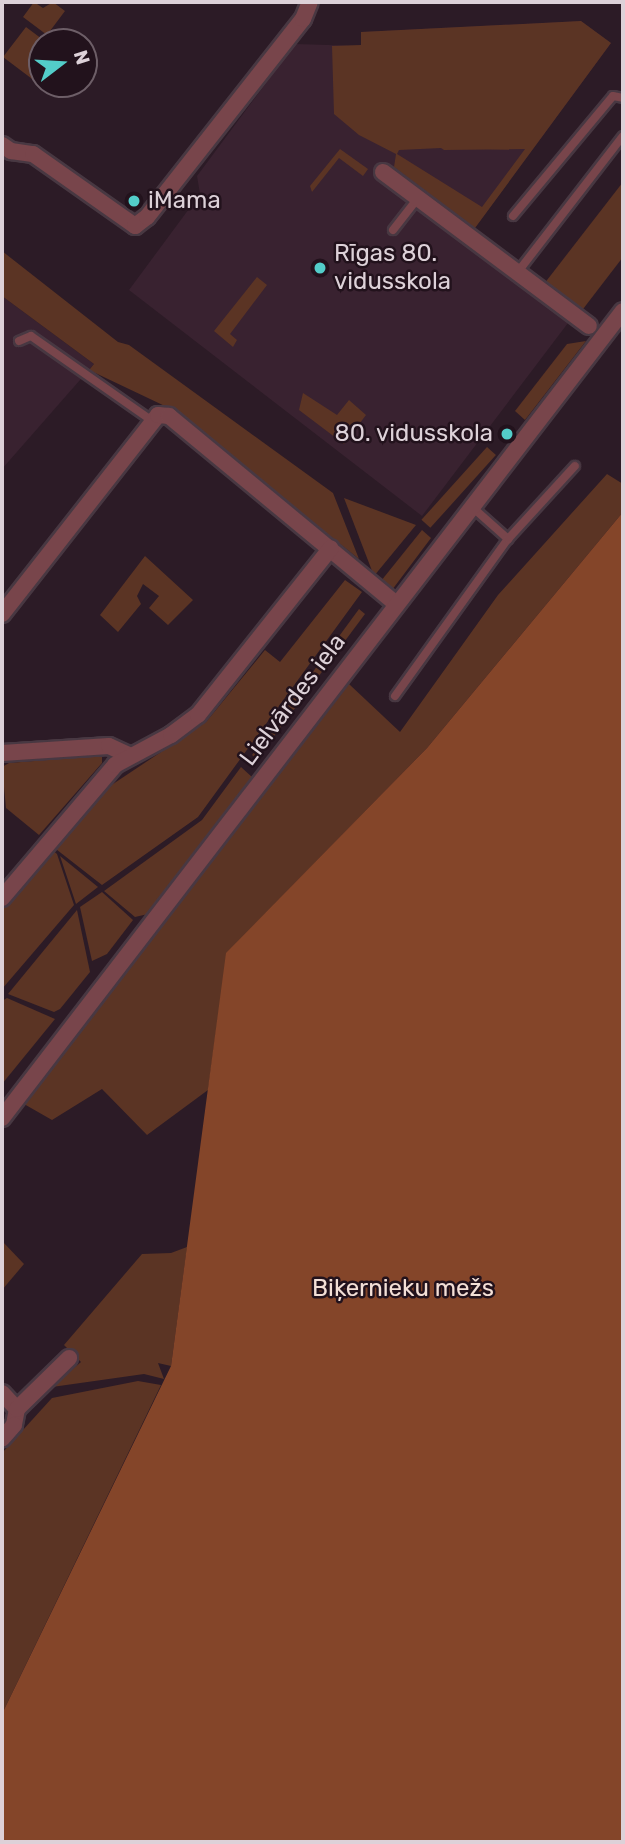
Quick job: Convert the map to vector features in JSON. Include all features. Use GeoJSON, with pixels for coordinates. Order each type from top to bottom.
{"type":"FeatureCollection","features":[{"type":"Feature","properties":{"kind":"street"},"geometry":{"type":"LineString","coordinates":[[2,145],[10,151],[33,154],[135,226],[147,218],[303,19],[310,2]]}},
{"type":"Feature","properties":{"kind":"street"},"geometry":{"type":"LineString","coordinates":[[383,172],[589,327]]}},
{"type":"Feature","properties":{"kind":"street","name":"Lielvārdes iela"},"geometry":{"type":"LineString","coordinates":[[3,1115],[395,603],[623,311]]}},
{"type":"Feature","properties":{"kind":"street"},"geometry":{"type":"LineString","coordinates":[[2,614],[32,572],[76,525],[158,415],[169,416],[395,603]]}},
{"type":"Feature","properties":{"kind":"street"},"geometry":{"type":"LineString","coordinates":[[2,898],[90,789],[128,755],[171,735],[198,715],[331,548]]}},
{"type":"Feature","properties":{"kind":"street"},"geometry":{"type":"LineString","coordinates":[[2,753],[109,746],[128,755]]}},
{"type":"Feature","properties":{"kind":"street"},"geometry":{"type":"LineString","coordinates":[[2,1439],[14,1425],[17,1409],[69,1358]]}},
{"type":"Feature","properties":{"kind":"street"},"geometry":{"type":"LineString","coordinates":[[2,1392],[17,1409]]}},
{"type":"Feature","properties":{"kind":"lane"},"geometry":{"type":"LineString","coordinates":[[513,216],[613,96],[623,98]]}},
{"type":"Feature","properties":{"kind":"lane"},"geometry":{"type":"LineString","coordinates":[[517,273],[623,136]]}},
{"type":"Feature","properties":{"kind":"lane"},"geometry":{"type":"LineString","coordinates":[[393,230],[417,199]]}},
{"type":"Feature","properties":{"kind":"lane"},"geometry":{"type":"LineString","coordinates":[[589,327],[603,337]]}},
{"type":"Feature","properties":{"kind":"lane"},"geometry":{"type":"LineString","coordinates":[[19,341],[31,336],[151,421]]}},
{"type":"Feature","properties":{"kind":"lane"},"geometry":{"type":"LineString","coordinates":[[395,696],[508,539],[575,466]]}},
{"type":"Feature","properties":{"kind":"lane"},"geometry":{"type":"LineString","coordinates":[[471,506],[508,539]]}},
{"type":"Feature","properties":{"kind":"shaded area"},"geometry":{"type":"Polygon","coordinates":[[[34,2],[43,8],[53,2],[65,11],[52,28],[38,28],[23,17],[34,2]]]}},
{"type":"Feature","properties":{"kind":"shaded area","name":"Rīgas 80. vidusskola"},"geometry":{"type":"Polygon","coordinates":[[[581,21],[611,43],[463,244],[568,323],[422,516],[129,290],[200,194],[197,176],[295,44],[361,46],[361,32],[581,21]]]}},
{"type":"Feature","properties":{"kind":"shaded area"},"geometry":{"type":"Polygon","coordinates":[[[581,21],[611,43],[475,228],[394,167],[396,154],[359,135],[334,114],[332,46],[361,45],[361,32],[581,21]],[[525,149],[399,150],[397,154],[482,207],[525,149]]]}},
{"type":"Feature","properties":{"kind":"shaded area"},"geometry":{"type":"Polygon","coordinates":[[[26,27],[28,28],[28,76],[3,57],[26,27]]]}},
{"type":"Feature","properties":{"kind":"shaded area"},"geometry":{"type":"Polygon","coordinates":[[[340,149],[368,169],[363,176],[339,158],[312,192],[310,186],[340,149]]]}},
{"type":"Feature","properties":{"kind":"shaded area"},"geometry":{"type":"Polygon","coordinates":[[[623,182],[623,257],[580,313],[544,284],[623,182]]]}},
{"type":"Feature","properties":{"kind":"shaded area"},"geometry":{"type":"Polygon","coordinates":[[[2,251],[118,342],[129,345],[333,493],[359,559],[169,408],[89,370],[94,364],[2,296],[2,251]]]}},
{"type":"Feature","properties":{"kind":"shaded area"},"geometry":{"type":"Polygon","coordinates":[[[257,277],[267,285],[230,334],[237,340],[233,347],[214,331],[257,277]]]}},
{"type":"Feature","properties":{"kind":"shaded area"},"geometry":{"type":"Polygon","coordinates":[[[2,296],[94,364],[2,469],[2,296]]]}},
{"type":"Feature","properties":{"kind":"shaded area"},"geometry":{"type":"Polygon","coordinates":[[[586,341],[525,420],[515,411],[567,344],[586,341]]]}},
{"type":"Feature","properties":{"kind":"shaded area"},"geometry":{"type":"Polygon","coordinates":[[[303,393],[337,415],[349,400],[366,415],[344,444],[299,410],[303,393]]]}},
{"type":"Feature","properties":{"kind":"shaded area"},"geometry":{"type":"Polygon","coordinates":[[[487,447],[496,455],[430,528],[421,520],[487,447]]]}},
{"type":"Feature","properties":{"kind":"shaded area"},"geometry":{"type":"Polygon","coordinates":[[[607,474],[623,484],[623,512],[427,748],[227,953],[208,1090],[147,1135],[102,1089],[52,1120],[24,1104],[349,684],[400,732],[498,595],[607,474]]]}},
{"type":"Feature","properties":{"kind":"shaded area"},"geometry":{"type":"Polygon","coordinates":[[[344,498],[416,525],[374,576],[344,498]]]}},
{"type":"Feature","properties":{"kind":"shaded area"},"geometry":{"type":"Polygon","coordinates":[[[422,530],[431,538],[392,590],[381,581],[422,530]]]}},
{"type":"Feature","properties":{"kind":"shaded area"},"geometry":{"type":"Polygon","coordinates":[[[145,556],[193,600],[168,625],[149,608],[159,596],[143,584],[137,596],[141,604],[118,632],[100,615],[145,556]]]}},
{"type":"Feature","properties":{"kind":"shaded area"},"geometry":{"type":"Polygon","coordinates":[[[345,580],[362,592],[198,817],[102,885],[52,846],[95,796],[206,722],[265,650],[280,662],[345,580]]]}},
{"type":"Feature","properties":{"kind":"shaded area"},"geometry":{"type":"Polygon","coordinates":[[[359,609],[365,614],[257,759],[252,755],[359,609]]]}},
{"type":"Feature","properties":{"kind":"shaded area"},"geometry":{"type":"Polygon","coordinates":[[[102,757],[102,763],[39,835],[6,808],[2,767],[9,763],[102,757]]]}},
{"type":"Feature","properties":{"kind":"shaded area"},"geometry":{"type":"Polygon","coordinates":[[[241,767],[253,778],[148,914],[135,917],[104,891],[202,820],[241,767]]]}},
{"type":"Feature","properties":{"kind":"shaded area"},"geometry":{"type":"Polygon","coordinates":[[[51,849],[57,854],[74,905],[2,989],[2,909],[51,849]]]}},
{"type":"Feature","properties":{"kind":"shaded area"},"geometry":{"type":"Polygon","coordinates":[[[60,856],[98,887],[76,904],[60,856]]]}},
{"type":"Feature","properties":{"kind":"shaded area"},"geometry":{"type":"Polygon","coordinates":[[[102,892],[133,920],[107,954],[92,961],[80,907],[102,892]]]}},
{"type":"Feature","properties":{"kind":"shaded area"},"geometry":{"type":"Polygon","coordinates":[[[77,910],[90,972],[60,1009],[54,1012],[8,994],[77,910]]]}},
{"type":"Feature","properties":{"kind":"shaded area"},"geometry":{"type":"Polygon","coordinates":[[[7,998],[55,1019],[2,1084],[2,1001],[7,998]]]}},
{"type":"Feature","properties":{"kind":"shaded area"},"geometry":{"type":"Polygon","coordinates":[[[2,1241],[24,1264],[2,1290],[2,1241]]]}},
{"type":"Feature","properties":{"kind":"shaded area"},"geometry":{"type":"Polygon","coordinates":[[[187,1247],[171,1366],[158,1363],[164,1379],[144,1374],[52,1387],[81,1362],[64,1345],[142,1254],[171,1253],[187,1247]]]}},
{"type":"Feature","properties":{"kind":"shaded area"},"geometry":{"type":"Polygon","coordinates":[[[138,1381],[161,1385],[2,1714],[2,1453],[52,1398],[138,1381]]]}},
{"type":"Feature","properties":{"kind":"green space","name":"Biķernieku mežs"},"geometry":{"type":"Polygon","coordinates":[[[623,512],[623,1842],[2,1842],[2,1714],[171,1366],[226,953],[427,748],[623,512]]]}},
{"type":"Feature","properties":{"kind":"place","name":"iMama"},"geometry":{"type":"Point","coordinates":[134,201]}},
{"type":"Feature","properties":{"kind":"place","name":"Rīgas 80. vidusskola"},"geometry":{"type":"Point","coordinates":[320,268]}},
{"type":"Feature","properties":{"kind":"place","name":"80. vidusskola"},"geometry":{"type":"Point","coordinates":[507,434]}}]}
